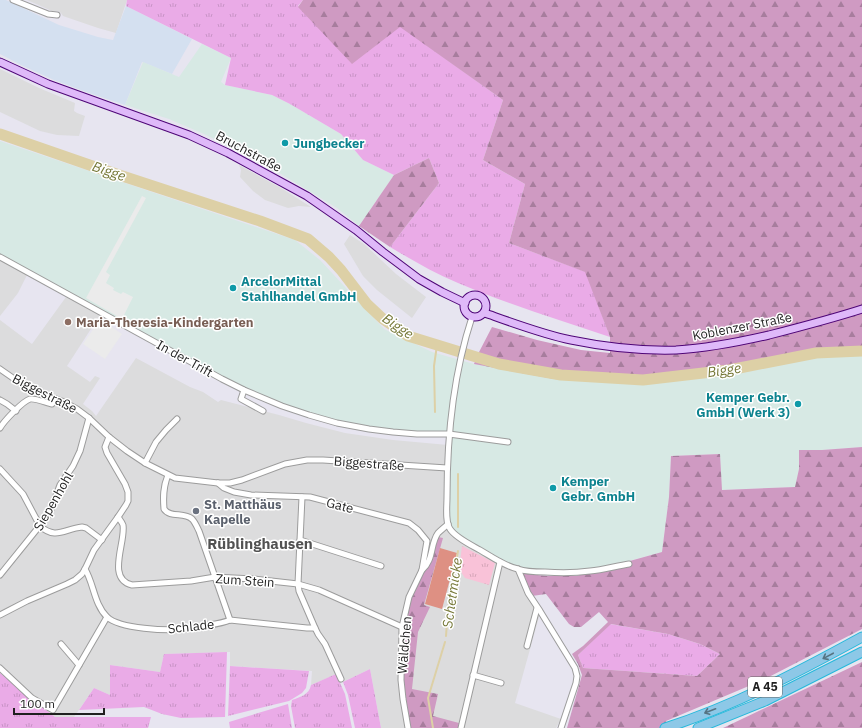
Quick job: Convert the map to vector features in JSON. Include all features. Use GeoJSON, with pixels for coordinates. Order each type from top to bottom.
{"type":"FeatureCollection","features":[{"type":"Feature","properties":{"kind":"highway","name":"A 45"},"geometry":{"type":"LineString","coordinates":[[665,728],[730,703],[785,678],[862,637]]}},
{"type":"Feature","properties":{"kind":"highway","name":"A 45"},"geometry":{"type":"LineString","coordinates":[[698,728],[765,700],[862,652]]}},
{"type":"Feature","properties":{"kind":"main road","name":"Bruchstraße"},"geometry":{"type":"LineString","coordinates":[[0,62],[48,84],[189,135],[228,153],[307,196],[356,230],[420,279],[465,303]]}},
{"type":"Feature","properties":{"kind":"main road"},"geometry":{"type":"LineString","coordinates":[[471,296],[479,296],[485,300],[487,307],[485,313],[479,317],[472,317],[468,315],[464,308],[468,298],[471,296]]}},
{"type":"Feature","properties":{"kind":"main road","name":"Koblenzer Straße"},"geometry":{"type":"LineString","coordinates":[[485,313],[540,332],[572,340],[647,350],[676,350],[718,346],[760,337],[830,319],[862,308]]}},
{"type":"Feature","properties":{"kind":"street"},"geometry":{"type":"LineString","coordinates":[[13,0],[48,14],[57,15]]}},
{"type":"Feature","properties":{"kind":"street","name":"In der Trift"},"geometry":{"type":"LineString","coordinates":[[0,256],[244,390],[302,413],[337,423],[369,429],[417,434],[449,434],[508,442]]}},
{"type":"Feature","properties":{"kind":"street"},"geometry":{"type":"LineString","coordinates":[[472,317],[458,367],[449,434],[447,468],[449,528],[453,533],[473,546],[500,562],[518,569],[534,572],[571,573],[592,571],[629,564]]}},
{"type":"Feature","properties":{"kind":"street","name":"Biggestraße"},"geometry":{"type":"LineString","coordinates":[[0,369],[23,385],[77,409],[127,452],[175,478],[230,483],[285,464],[307,460],[447,468]]}},
{"type":"Feature","properties":{"kind":"street"},"geometry":{"type":"LineString","coordinates":[[244,390],[241,399],[263,411]]}},
{"type":"Feature","properties":{"kind":"street"},"geometry":{"type":"LineString","coordinates":[[0,428],[16,410],[31,399],[52,404],[56,399]]}},
{"type":"Feature","properties":{"kind":"street"},"geometry":{"type":"LineString","coordinates":[[0,400],[16,410]]}},
{"type":"Feature","properties":{"kind":"street","name":"Siepenhohl"},"geometry":{"type":"LineString","coordinates":[[0,575],[50,512],[60,485],[73,466],[80,451],[89,418]]}},
{"type":"Feature","properties":{"kind":"street"},"geometry":{"type":"LineString","coordinates":[[145,463],[156,442],[177,419]]}},
{"type":"Feature","properties":{"kind":"street"},"geometry":{"type":"LineString","coordinates":[[0,615],[79,577],[85,569],[94,550],[128,501],[128,492],[105,447],[109,437]]}},
{"type":"Feature","properties":{"kind":"street"},"geometry":{"type":"LineString","coordinates":[[0,469],[23,494],[40,526],[45,530],[53,534],[77,528],[86,528],[102,540]]}},
{"type":"Feature","properties":{"kind":"street"},"geometry":{"type":"LineString","coordinates":[[168,475],[163,490],[164,509],[166,512],[192,519],[199,531],[230,620]]}},
{"type":"Feature","properties":{"kind":"street","name":"Gate"},"geometry":{"type":"LineString","coordinates":[[218,483],[224,488],[234,492],[251,495],[310,498],[409,523],[418,530],[427,541],[422,570]]}},
{"type":"Feature","properties":{"kind":"street"},"geometry":{"type":"LineString","coordinates":[[302,497],[298,584],[299,591],[315,628],[325,644],[341,679]]}},
{"type":"Feature","properties":{"kind":"street","name":"Zum Stein"},"geometry":{"type":"LineString","coordinates":[[118,517],[122,523],[123,531],[119,557],[119,575],[128,584],[191,581],[215,577],[253,579],[298,584],[319,590],[402,627]]}},
{"type":"Feature","properties":{"kind":"street","name":"Wäldchen"},"geometry":{"type":"LineString","coordinates":[[408,728],[401,680],[402,627],[409,597],[422,570],[429,560],[438,533],[448,524]]}},
{"type":"Feature","properties":{"kind":"street"},"geometry":{"type":"LineString","coordinates":[[300,540],[381,566]]}},
{"type":"Feature","properties":{"kind":"street"},"geometry":{"type":"LineString","coordinates":[[461,728],[500,562]]}},
{"type":"Feature","properties":{"kind":"street"},"geometry":{"type":"LineString","coordinates":[[0,668],[32,698],[53,710],[107,617],[99,604],[85,569]]}},
{"type":"Feature","properties":{"kind":"street"},"geometry":{"type":"LineString","coordinates":[[518,569],[528,593],[576,668],[576,683],[561,728]]}},
{"type":"Feature","properties":{"kind":"street"},"geometry":{"type":"LineString","coordinates":[[527,646],[538,608]]}},
{"type":"Feature","properties":{"kind":"street","name":"Schlade"},"geometry":{"type":"LineString","coordinates":[[107,617],[118,624],[128,626],[173,630],[187,629],[230,620],[315,628]]}},
{"type":"Feature","properties":{"kind":"street"},"geometry":{"type":"LineString","coordinates":[[61,644],[79,665]]}},
{"type":"Feature","properties":{"kind":"street"},"geometry":{"type":"LineString","coordinates":[[473,675],[501,684]]}},
{"type":"Feature","properties":{"kind":"shaded area"},"geometry":{"type":"Polygon","coordinates":[[[0,0],[6,0],[59,25],[113,40],[126,6],[192,39],[172,74],[142,62],[125,105],[54,80],[0,54],[0,0]]]}},
{"type":"Feature","properties":{"kind":"shaded area"},"geometry":{"type":"Polygon","coordinates":[[[27,0],[127,0],[116,33],[63,16],[58,11],[52,11],[27,0]]]}},
{"type":"Feature","properties":{"kind":"shaded area"},"geometry":{"type":"Polygon","coordinates":[[[202,44],[231,58],[221,82],[225,85],[272,95],[290,104],[341,134],[363,160],[394,175],[359,226],[337,208],[263,163],[204,134],[169,119],[125,105],[143,62],[179,77],[202,44]]]}},
{"type":"Feature","properties":{"kind":"shaded area"},"geometry":{"type":"Polygon","coordinates":[[[0,69],[39,88],[75,103],[74,111],[85,116],[79,136],[57,135],[40,131],[0,112],[0,69]]]}},
{"type":"Feature","properties":{"kind":"shaded area"},"geometry":{"type":"Polygon","coordinates":[[[0,141],[295,240],[320,260],[384,329],[432,352],[474,364],[554,379],[636,384],[862,348],[862,447],[799,450],[799,469],[796,487],[721,490],[720,454],[671,456],[669,497],[662,552],[592,571],[518,569],[460,538],[448,524],[449,434],[417,434],[337,423],[244,390],[0,257],[0,141]]]}},
{"type":"Feature","properties":{"kind":"shaded area"},"geometry":{"type":"Polygon","coordinates":[[[239,165],[281,188],[311,207],[299,206],[288,208],[265,200],[253,191],[240,177],[241,170],[239,165]]]}},
{"type":"Feature","properties":{"kind":"shaded area"},"geometry":{"type":"Polygon","coordinates":[[[142,196],[146,198],[106,272],[110,275],[106,283],[114,288],[113,290],[121,294],[123,292],[133,297],[122,319],[86,298],[142,196]]]}},
{"type":"Feature","properties":{"kind":"shaded area"},"geometry":{"type":"Polygon","coordinates":[[[350,235],[364,244],[396,274],[426,297],[412,318],[377,290],[363,276],[344,244],[350,235]]]}},
{"type":"Feature","properties":{"kind":"shaded area"},"geometry":{"type":"Polygon","coordinates":[[[0,260],[27,275],[18,293],[0,316],[0,260]]]}},
{"type":"Feature","properties":{"kind":"shaded area"},"geometry":{"type":"Polygon","coordinates":[[[66,297],[100,315],[67,366],[90,382],[95,376],[100,378],[83,404],[96,416],[136,358],[190,387],[203,392],[218,402],[221,400],[345,433],[393,440],[448,445],[518,569],[537,608],[539,617],[515,703],[561,719],[556,728],[381,728],[370,669],[343,682],[339,673],[311,685],[312,671],[230,666],[230,652],[164,654],[160,672],[110,665],[110,695],[94,688],[74,717],[55,717],[0,675],[0,320],[32,344],[66,297]]]}},
{"type":"Feature","properties":{"kind":"shaded area"},"geometry":{"type":"Polygon","coordinates":[[[100,319],[122,334],[105,359],[83,344],[100,319]]]}},
{"type":"Feature","properties":{"kind":"shaded area"},"geometry":{"type":"Polygon","coordinates":[[[440,548],[457,553],[442,609],[425,604],[440,548]]]}},
{"type":"Feature","properties":{"kind":"green space"},"geometry":{"type":"Polygon","coordinates":[[[127,0],[303,0],[298,6],[352,63],[400,26],[503,100],[483,160],[525,184],[509,243],[586,272],[610,337],[533,312],[477,291],[432,271],[390,247],[439,183],[429,158],[394,175],[363,160],[341,134],[290,104],[272,95],[225,85],[231,58],[126,6],[127,0]]]}},
{"type":"Feature","properties":{"kind":"green space"},"geometry":{"type":"Polygon","coordinates":[[[303,0],[862,0],[862,348],[636,384],[554,379],[474,364],[492,327],[537,340],[581,350],[610,353],[610,337],[585,272],[509,243],[525,184],[483,160],[503,100],[400,27],[352,64],[298,7],[303,0]]]}},
{"type":"Feature","properties":{"kind":"green space"},"geometry":{"type":"Polygon","coordinates":[[[429,158],[439,183],[390,247],[359,226],[394,175],[429,158]]]}},
{"type":"Feature","properties":{"kind":"green space"},"geometry":{"type":"Polygon","coordinates":[[[862,447],[862,629],[763,680],[666,721],[668,728],[567,728],[582,675],[572,654],[583,646],[608,622],[599,612],[581,627],[574,627],[569,624],[546,594],[532,596],[519,573],[547,576],[576,576],[662,552],[669,497],[671,456],[720,454],[722,490],[795,487],[799,469],[799,450],[862,447]],[[611,624],[578,655],[583,668],[697,676],[720,654],[700,644],[668,634],[611,624]]]}},
{"type":"Feature","properties":{"kind":"green space"},"geometry":{"type":"Polygon","coordinates":[[[438,537],[443,538],[424,605],[430,607],[418,632],[412,689],[438,694],[433,716],[459,723],[458,728],[409,728],[401,683],[403,640],[409,598],[422,567],[438,537]]]}},
{"type":"Feature","properties":{"kind":"green space"},"geometry":{"type":"Polygon","coordinates":[[[462,546],[495,563],[489,585],[465,578],[459,569],[462,546]]]}},
{"type":"Feature","properties":{"kind":"green space"},"geometry":{"type":"Polygon","coordinates":[[[610,624],[668,634],[700,644],[720,654],[697,676],[583,668],[578,655],[610,624]]]}},
{"type":"Feature","properties":{"kind":"green space"},"geometry":{"type":"Polygon","coordinates":[[[227,652],[225,717],[181,718],[162,714],[144,707],[79,710],[94,688],[110,695],[110,665],[160,672],[164,654],[227,652]]]}},
{"type":"Feature","properties":{"kind":"green space"},"geometry":{"type":"Polygon","coordinates":[[[862,662],[862,728],[723,728],[862,662]]]}},
{"type":"Feature","properties":{"kind":"green space"},"geometry":{"type":"Polygon","coordinates":[[[230,666],[309,671],[306,688],[302,693],[289,701],[228,716],[230,666]]]}},
{"type":"Feature","properties":{"kind":"green space"},"geometry":{"type":"Polygon","coordinates":[[[370,669],[381,728],[355,728],[348,695],[343,682],[370,669]]]}},
{"type":"Feature","properties":{"kind":"green space"},"geometry":{"type":"Polygon","coordinates":[[[0,673],[55,717],[151,717],[148,728],[0,728],[0,673]]]}},
{"type":"Feature","properties":{"kind":"green space"},"geometry":{"type":"Polygon","coordinates":[[[336,674],[345,694],[352,728],[295,728],[291,706],[292,700],[301,697],[308,691],[311,685],[336,674]]]}},
{"type":"Feature","properties":{"kind":"green space"},"geometry":{"type":"Polygon","coordinates":[[[288,704],[292,728],[230,728],[229,722],[288,704]]]}},
{"type":"Feature","properties":{"kind":"waterway","name":"Bigge"},"geometry":{"type":"LineString","coordinates":[[0,134],[260,221],[308,239],[329,257],[341,270],[367,304],[383,319],[408,336],[499,364],[561,375],[643,380],[729,370],[816,353],[862,351]]}},
{"type":"Feature","properties":{"kind":"waterway","name":"Schetmicke"},"geometry":{"type":"LineString","coordinates":[[435,412],[434,366],[437,345]]}},
{"type":"Feature","properties":{"kind":"waterway","name":"Schetmicke"},"geometry":{"type":"LineString","coordinates":[[458,474],[458,527]]}},
{"type":"Feature","properties":{"kind":"waterway","name":"Schetmicke"},"geometry":{"type":"LineString","coordinates":[[446,636],[448,609],[458,551]]}},
{"type":"Feature","properties":{"kind":"waterway","name":"Schetmicke"},"geometry":{"type":"LineString","coordinates":[[433,728],[428,698],[445,642]]}},
{"type":"Feature","properties":{"kind":"place","name":"Jungbecker"},"geometry":{"type":"Point","coordinates":[285,143]}},
{"type":"Feature","properties":{"kind":"place","name":"ArcelorMittal Stahlhandel GmbH"},"geometry":{"type":"Point","coordinates":[233,288]}},
{"type":"Feature","properties":{"kind":"place","name":"Maria-Theresia-Kindergarten"},"geometry":{"type":"Point","coordinates":[68,322]}},
{"type":"Feature","properties":{"kind":"place","name":"Kemper Gebr. GmbH (Werk 3)"},"geometry":{"type":"Point","coordinates":[798,404]}},
{"type":"Feature","properties":{"kind":"place","name":"Kemper Gebr. GmbH"},"geometry":{"type":"Point","coordinates":[553,488]}},
{"type":"Feature","properties":{"kind":"place","name":"St. Matthäus Kapelle"},"geometry":{"type":"Point","coordinates":[196,511]}},
{"type":"Feature","properties":{"kind":"district","name":"Rüblinghausen"},"geometry":{"type":"Point","coordinates":[260,544]}}]}
